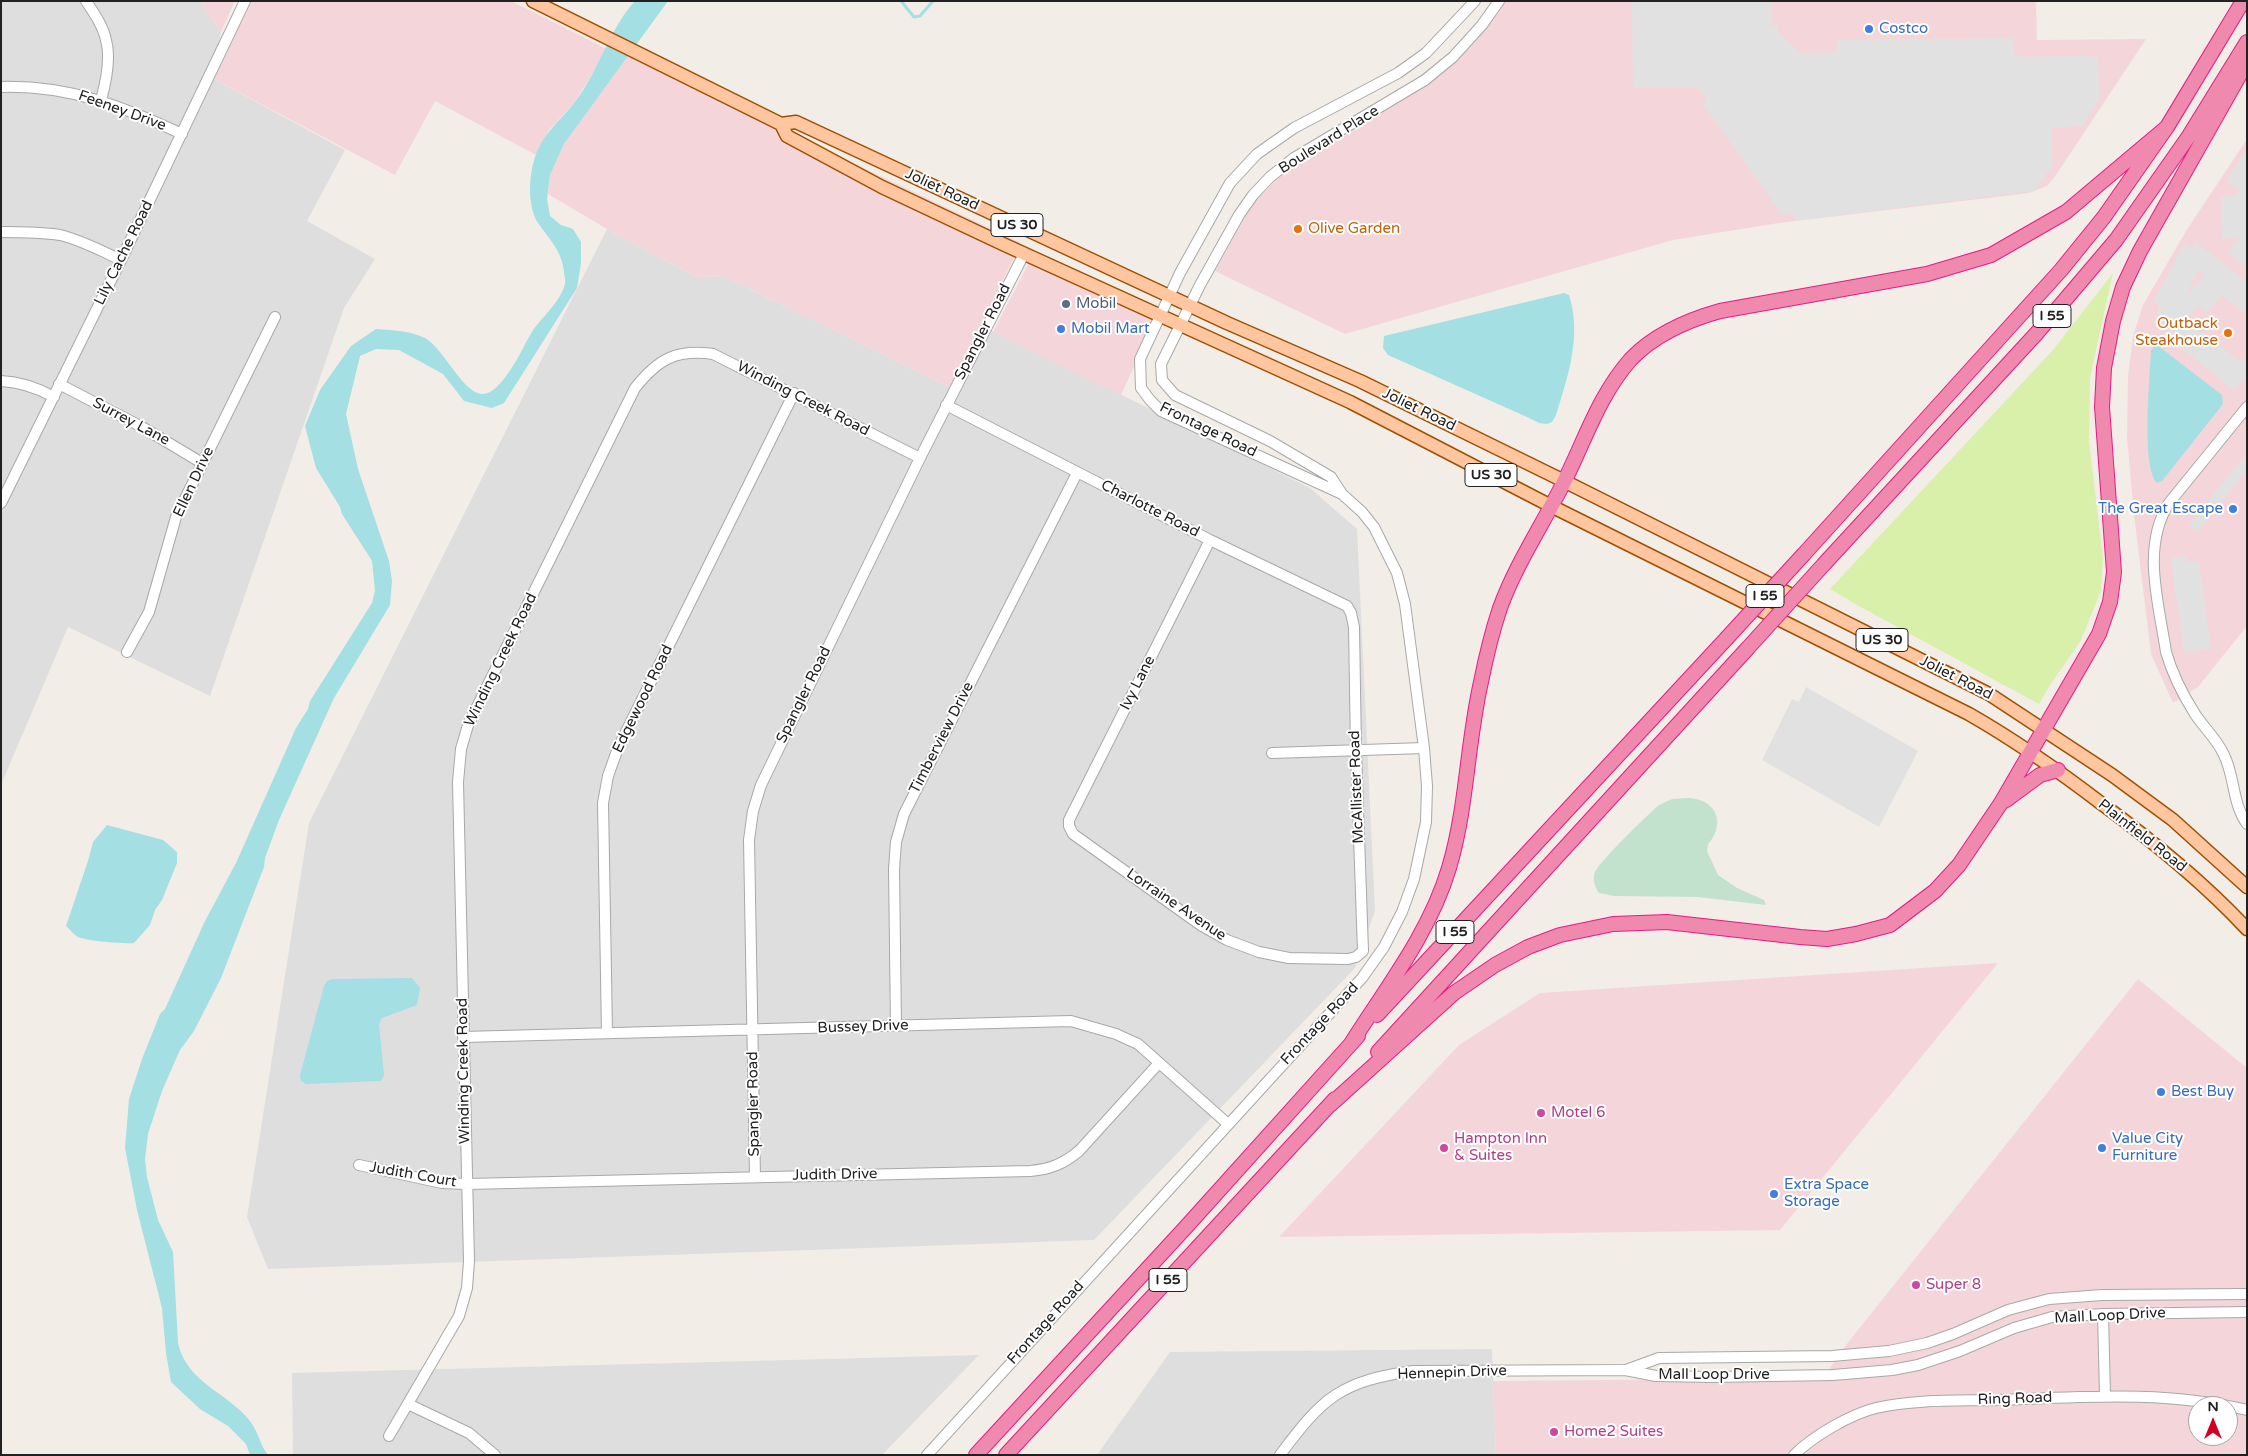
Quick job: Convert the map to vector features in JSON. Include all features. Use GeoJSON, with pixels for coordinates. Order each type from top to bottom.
{"type":"FeatureCollection","features":[{"type":"Feature","properties":{"kind":"highway","name":"I 55"},"geometry":{"type":"LineString","coordinates":[[976,1455],[1180,1234],[1352,1042],[1804,554],[2061,270],[2104,217],[2167,128],[2243,1]]}},
{"type":"Feature","properties":{"kind":"highway","name":"I 55"},"geometry":{"type":"LineString","coordinates":[[1006,1455],[1330,1105],[2036,334],[2116,240],[2189,136],[2247,42]]}},
{"type":"Feature","properties":{"kind":"highway"},"geometry":{"type":"LineString","coordinates":[[1330,1105],[1454,993],[1495,965],[1520,951],[1560,935],[1613,924],[1667,922],[1827,939],[1856,934],[1890,925],[1935,892],[1959,865],[2001,803],[2099,634],[2110,602],[2114,572],[2114,543],[2104,449],[2102,407],[2104,368],[2113,321],[2123,287],[2140,250],[2247,62]]}},
{"type":"Feature","properties":{"kind":"highway"},"geometry":{"type":"LineString","coordinates":[[1352,1042],[1418,940],[1449,868],[1457,834],[1480,686],[1501,608],[1515,574],[1564,481],[1591,420],[1609,389],[1632,359],[1652,342],[1674,328],[1720,311],[1927,274],[1991,255],[2066,212],[2167,128]]}},
{"type":"Feature","properties":{"kind":"highway"},"geometry":{"type":"LineString","coordinates":[[2001,803],[2040,775],[2058,770]]}},
{"type":"Feature","properties":{"kind":"main road","name":"Joliet Road"},"geometry":{"type":"LineString","coordinates":[[533,1],[781,124],[796,122],[1168,296],[1360,381],[1989,694],[2044,728]]}},
{"type":"Feature","properties":{"kind":"main road","name":"Joliet Road"},"geometry":{"type":"LineString","coordinates":[[781,124],[787,136],[866,178],[1024,254],[1350,402],[1551,506],[1969,714],[2031,751]]}},
{"type":"Feature","properties":{"kind":"main road","name":"Plainfield Road"},"geometry":{"type":"LineString","coordinates":[[2044,728],[2173,820],[2247,887]]}},
{"type":"Feature","properties":{"kind":"main road","name":"Plainfield Road"},"geometry":{"type":"LineString","coordinates":[[2031,751],[2151,840],[2215,895],[2247,929]]}},
{"type":"Feature","properties":{"kind":"street"},"geometry":{"type":"LineString","coordinates":[[86,1],[107,41],[106,84],[101,100]]}},
{"type":"Feature","properties":{"kind":"street","name":"Lily Cache Road"},"geometry":{"type":"LineString","coordinates":[[1,504],[122,260],[245,1]]}},
{"type":"Feature","properties":{"kind":"street","name":"Boulevard Place"},"geometry":{"type":"LineString","coordinates":[[1168,296],[1230,183],[1257,154],[1294,128],[1398,74],[1426,53],[1475,1]]}},
{"type":"Feature","properties":{"kind":"street","name":"Boulevard Place"},"geometry":{"type":"LineString","coordinates":[[1190,306],[1240,215],[1253,195],[1270,178],[1294,158],[1425,80],[1453,58],[1482,25],[1499,1]]}},
{"type":"Feature","properties":{"kind":"street","name":"Feeney Drive"},"geometry":{"type":"LineString","coordinates":[[1,87],[46,88],[75,92],[101,100],[182,134]]}},
{"type":"Feature","properties":{"kind":"street"},"geometry":{"type":"LineString","coordinates":[[1,232],[40,233],[60,236],[122,260]]}},
{"type":"Feature","properties":{"kind":"street","name":"Spangler Road"},"geometry":{"type":"LineString","coordinates":[[755,1177],[749,840],[753,811],[760,785],[946,405],[1024,254]]}},
{"type":"Feature","properties":{"kind":"street","name":"Frontage Road"},"geometry":{"type":"LineString","coordinates":[[1168,296],[1140,359],[1141,388],[1150,400],[1161,410],[1342,494]]}},
{"type":"Feature","properties":{"kind":"street","name":"Frontage Road"},"geometry":{"type":"LineString","coordinates":[[927,1455],[1362,978],[1384,947],[1402,912],[1414,879],[1424,832],[1427,786],[1424,748],[1405,604],[1397,573],[1374,527],[1362,512],[1342,494],[1331,477],[1270,441],[1175,395],[1162,380],[1161,364],[1190,306]]}},
{"type":"Feature","properties":{"kind":"street","name":"Ellen Drive"},"geometry":{"type":"LineString","coordinates":[[127,652],[149,612],[176,517],[275,317]]}},
{"type":"Feature","properties":{"kind":"street","name":"Winding Creek Road"},"geometry":{"type":"LineString","coordinates":[[389,1436],[459,1316],[467,1288],[469,1261],[458,782],[461,749],[468,725],[636,388],[648,372],[662,361],[678,354],[695,352],[713,354],[794,393],[920,458]]}},
{"type":"Feature","properties":{"kind":"street"},"geometry":{"type":"LineString","coordinates":[[1,381],[36,387],[54,397]]}},
{"type":"Feature","properties":{"kind":"street","name":"Surrey Lane"},"geometry":{"type":"LineString","coordinates":[[59,384],[142,427],[202,463]]}},
{"type":"Feature","properties":{"kind":"street","name":"Edgewood Road"},"geometry":{"type":"LineString","coordinates":[[607,1032],[603,803],[608,776],[618,748],[794,393]]}},
{"type":"Feature","properties":{"kind":"street","name":"Charlotte Road"},"geometry":{"type":"LineString","coordinates":[[946,405],[1210,540],[1347,606],[1351,613]]}},
{"type":"Feature","properties":{"kind":"street"},"geometry":{"type":"LineString","coordinates":[[2247,407],[2161,516],[2156,532],[2153,557],[2169,663],[2195,714],[2225,755],[2235,798],[2247,824]]}},
{"type":"Feature","properties":{"kind":"street","name":"Timberview Drive"},"geometry":{"type":"LineString","coordinates":[[896,1026],[894,869],[896,842],[904,814],[1077,473]]}},
{"type":"Feature","properties":{"kind":"street","name":"Ivy Lane"},"geometry":{"type":"LineString","coordinates":[[1069,826],[1069,820],[1210,540]]}},
{"type":"Feature","properties":{"kind":"street","name":"McAllister Road"},"geometry":{"type":"LineString","coordinates":[[1351,613],[1354,627],[1363,951],[1356,957]]}},
{"type":"Feature","properties":{"kind":"street"},"geometry":{"type":"LineString","coordinates":[[1272,753],[1424,748]]}},
{"type":"Feature","properties":{"kind":"street","name":"Lorraine Avenue"},"geometry":{"type":"LineString","coordinates":[[1069,826],[1073,834],[1202,926],[1227,940],[1259,952],[1289,958],[1318,960],[1356,957]]}},
{"type":"Feature","properties":{"kind":"street","name":"Bussey Drive"},"geometry":{"type":"LineString","coordinates":[[463,1037],[1070,1021],[1116,1034],[1138,1044],[1228,1124]]}},
{"type":"Feature","properties":{"kind":"street","name":"Judith Drive"},"geometry":{"type":"LineString","coordinates":[[467,1184],[1030,1171],[1049,1169],[1065,1162],[1079,1151],[1159,1063]]}},
{"type":"Feature","properties":{"kind":"street","name":"Judith Court"},"geometry":{"type":"LineString","coordinates":[[359,1165],[442,1183],[467,1184]]}},
{"type":"Feature","properties":{"kind":"street","name":"Mall Loop Drive"},"geometry":{"type":"LineString","coordinates":[[1625,1370],[1659,1358],[1832,1356],[1889,1351],[1927,1343],[2008,1310],[2049,1299],[2102,1295],[2247,1294]]}},
{"type":"Feature","properties":{"kind":"street","name":"Mall Loop Drive"},"geometry":{"type":"LineString","coordinates":[[1625,1370],[1656,1376],[1713,1377],[1833,1375],[1892,1370],[1918,1365],[1951,1354],[2014,1328],[2052,1317],[2103,1314],[2247,1312]]}},
{"type":"Feature","properties":{"kind":"street"},"geometry":{"type":"LineString","coordinates":[[2103,1314],[2105,1396]]}},
{"type":"Feature","properties":{"kind":"street","name":"Hennepin Drive"},"geometry":{"type":"LineString","coordinates":[[1280,1455],[1305,1421],[1329,1398],[1354,1384],[1382,1376],[1413,1372],[1625,1370]]}},
{"type":"Feature","properties":{"kind":"street","name":"Ring Road"},"geometry":{"type":"LineString","coordinates":[[1794,1455],[1837,1424],[1876,1408],[1919,1402],[2105,1396],[2159,1397],[2212,1402],[2247,1410]]}},
{"type":"Feature","properties":{"kind":"street"},"geometry":{"type":"LineString","coordinates":[[408,1404],[469,1433],[495,1455]]}},
{"type":"Feature","properties":{"kind":"shaded area"},"geometry":{"type":"Polygon","coordinates":[[[1,1],[200,1],[221,32],[212,78],[345,150],[307,221],[375,259],[344,308],[210,696],[68,627],[1,785],[1,1]]]}},
{"type":"Feature","properties":{"kind":"shaded area"},"geometry":{"type":"Polygon","coordinates":[[[200,1],[235,1],[221,32],[200,1]]]}},
{"type":"Feature","properties":{"kind":"shaded area"},"geometry":{"type":"Polygon","coordinates":[[[249,1],[511,1],[607,49],[575,102],[549,130],[536,155],[435,101],[395,175],[212,78],[249,1]]]}},
{"type":"Feature","properties":{"kind":"shaded area"},"geometry":{"type":"Polygon","coordinates":[[[1505,1],[2036,1],[2037,40],[2146,39],[2056,175],[2047,186],[2029,193],[1779,223],[1673,240],[1345,334],[1215,271],[1253,203],[1283,174],[1421,88],[1500,11],[1505,1]]]}},
{"type":"Feature","properties":{"kind":"shaded area"},"geometry":{"type":"Polygon","coordinates":[[[1632,1],[1771,1],[1772,26],[1777,26],[1777,31],[1801,53],[1837,52],[1837,40],[2013,38],[2014,53],[2020,57],[2089,56],[2098,58],[2099,100],[2082,126],[2052,128],[2052,171],[2046,172],[2044,180],[2037,183],[2037,190],[1795,221],[1794,215],[1789,212],[1783,216],[1702,103],[1707,99],[1700,90],[1694,87],[1633,88],[1632,1]]]}},
{"type":"Feature","properties":{"kind":"shaded area"},"geometry":{"type":"Polygon","coordinates":[[[628,56],[1021,243],[951,388],[724,276],[696,277],[607,229],[548,194],[550,175],[564,144],[628,56]]]}},
{"type":"Feature","properties":{"kind":"shaded area"},"geometry":{"type":"Polygon","coordinates":[[[2247,139],[2247,626],[2198,687],[2173,703],[2151,654],[2134,515],[2127,437],[2128,377],[2133,336],[2143,305],[2186,231],[2247,139]]]}},
{"type":"Feature","properties":{"kind":"shaded area"},"geometry":{"type":"Polygon","coordinates":[[[2247,148],[2247,268],[2228,252],[2239,238],[2222,238],[2221,196],[2237,195],[2239,189],[2226,181],[2247,148]]]}},
{"type":"Feature","properties":{"kind":"shaded area"},"geometry":{"type":"Polygon","coordinates":[[[607,229],[696,277],[724,276],[951,388],[980,325],[1310,488],[1357,529],[1375,911],[1355,968],[1094,1240],[268,1269],[247,1217],[309,823],[607,229]]]}},
{"type":"Feature","properties":{"kind":"shaded area"},"geometry":{"type":"Polygon","coordinates":[[[2196,242],[2247,282],[2247,315],[2221,295],[2207,313],[2198,306],[2187,320],[2241,362],[2247,355],[2247,375],[2234,390],[2163,334],[2168,328],[2158,318],[2157,312],[2160,306],[2153,302],[2184,244],[2191,248],[2196,242]],[[2198,270],[2185,298],[2205,274],[2198,270]]]}},
{"type":"Feature","properties":{"kind":"shaded area"},"geometry":{"type":"Polygon","coordinates":[[[1034,253],[1158,314],[1121,395],[993,332],[1034,253]]]}},
{"type":"Feature","properties":{"kind":"shaded area"},"geometry":{"type":"Polygon","coordinates":[[[2247,452],[2247,470],[2198,532],[2189,525],[2247,452]]]}},
{"type":"Feature","properties":{"kind":"shaded area"},"geometry":{"type":"Polygon","coordinates":[[[2186,556],[2187,562],[2199,561],[2211,649],[2184,652],[2171,558],[2186,556]]]}},
{"type":"Feature","properties":{"kind":"shaded area"},"geometry":{"type":"Polygon","coordinates":[[[1806,687],[1918,751],[1879,827],[1762,760],[1792,699],[1799,702],[1806,687]]]}},
{"type":"Feature","properties":{"kind":"shaded area"},"geometry":{"type":"Polygon","coordinates":[[[1998,963],[1780,1230],[1279,1237],[1459,1045],[1540,993],[1998,963]]]}},
{"type":"Feature","properties":{"kind":"shaded area"},"geometry":{"type":"Polygon","coordinates":[[[2138,979],[2247,1068],[2247,1455],[1496,1455],[1493,1381],[1823,1378],[1846,1345],[2138,979]]]}},
{"type":"Feature","properties":{"kind":"shaded area"},"geometry":{"type":"Polygon","coordinates":[[[1492,1349],[1496,1455],[1097,1455],[1170,1352],[1492,1349]]]}},
{"type":"Feature","properties":{"kind":"shaded area"},"geometry":{"type":"Polygon","coordinates":[[[979,1355],[882,1455],[293,1455],[292,1373],[979,1355]]]}},
{"type":"Feature","properties":{"kind":"green space"},"geometry":{"type":"Polygon","coordinates":[[[2113,273],[2090,378],[2089,441],[2103,558],[2101,591],[2080,642],[2039,704],[1830,589],[2053,350],[2113,273]]]}},
{"type":"Feature","properties":{"kind":"green space"},"geometry":{"type":"Polygon","coordinates":[[[1693,798],[1710,806],[1717,817],[1717,824],[1707,851],[1718,875],[1737,888],[1764,900],[1766,905],[1698,897],[1614,896],[1599,893],[1595,886],[1594,877],[1599,866],[1652,811],[1672,799],[1693,798]]]}},
{"type":"Feature","properties":{"kind":"water"},"geometry":{"type":"Polygon","coordinates":[[[635,1],[668,1],[564,144],[550,175],[547,199],[550,216],[561,225],[573,229],[581,242],[581,263],[577,288],[504,403],[492,408],[464,401],[443,374],[399,350],[376,349],[360,356],[346,414],[358,469],[389,561],[392,581],[390,605],[334,698],[279,820],[265,858],[264,867],[221,978],[194,1031],[180,1050],[162,1091],[148,1134],[145,1159],[147,1177],[158,1220],[173,1252],[178,1343],[183,1357],[199,1378],[241,1411],[253,1425],[268,1455],[250,1455],[246,1444],[228,1426],[200,1409],[171,1382],[162,1308],[137,1210],[125,1148],[129,1099],[160,1014],[165,1009],[205,921],[236,863],[296,728],[308,709],[310,701],[372,603],[375,591],[372,561],[316,468],[305,426],[320,390],[351,346],[376,329],[408,332],[425,338],[440,352],[462,380],[476,392],[486,394],[496,388],[504,379],[533,330],[560,296],[565,282],[561,258],[555,246],[538,223],[532,208],[530,181],[538,148],[583,90],[618,24],[635,1]]]}},
{"type":"Feature","properties":{"kind":"water"},"geometry":{"type":"Polygon","coordinates":[[[1564,293],[1569,295],[1573,310],[1574,341],[1569,371],[1556,415],[1552,422],[1547,424],[1539,423],[1388,355],[1383,348],[1384,336],[1564,293]]]}},
{"type":"Feature","properties":{"kind":"water"},"geometry":{"type":"Polygon","coordinates":[[[2157,345],[2222,395],[2223,404],[2162,481],[2157,483],[2152,473],[2149,459],[2148,399],[2151,351],[2157,345]]]}},
{"type":"Feature","properties":{"kind":"water"},"geometry":{"type":"Polygon","coordinates":[[[107,825],[163,840],[177,852],[177,863],[162,900],[155,910],[150,925],[134,943],[106,942],[83,938],[76,936],[66,926],[93,842],[107,825]]]}},
{"type":"Feature","properties":{"kind":"water"},"geometry":{"type":"Polygon","coordinates":[[[412,978],[420,988],[417,1005],[382,1018],[379,1024],[384,1075],[381,1081],[306,1084],[301,1081],[300,1075],[324,986],[327,981],[332,979],[412,978]]]}},
{"type":"Feature","properties":{"kind":"waterway"},"geometry":{"type":"LineString","coordinates":[[901,1],[914,17],[920,16],[933,1]]}},
{"type":"Feature","properties":{"kind":"place","name":"Costco"},"geometry":{"type":"Point","coordinates":[1869,29]}},
{"type":"Feature","properties":{"kind":"place","name":"Olive Garden"},"geometry":{"type":"Point","coordinates":[1298,229]}},
{"type":"Feature","properties":{"kind":"place","name":"Mobil"},"geometry":{"type":"Point","coordinates":[1066,304]}},
{"type":"Feature","properties":{"kind":"place","name":"Mobil Mart"},"geometry":{"type":"Point","coordinates":[1061,329]}},
{"type":"Feature","properties":{"kind":"place","name":"Outback Steakhouse"},"geometry":{"type":"Point","coordinates":[2228,333]}},
{"type":"Feature","properties":{"kind":"place","name":"The Great Escape"},"geometry":{"type":"Point","coordinates":[2233,509]}},
{"type":"Feature","properties":{"kind":"place","name":"Best Buy"},"geometry":{"type":"Point","coordinates":[2161,1092]}},
{"type":"Feature","properties":{"kind":"place","name":"Motel 6"},"geometry":{"type":"Point","coordinates":[1541,1113]}},
{"type":"Feature","properties":{"kind":"place","name":"Hampton Inn & Suites"},"geometry":{"type":"Point","coordinates":[1444,1148]}},
{"type":"Feature","properties":{"kind":"place","name":"Value City Furniture"},"geometry":{"type":"Point","coordinates":[2102,1148]}},
{"type":"Feature","properties":{"kind":"place","name":"Extra Space Storage"},"geometry":{"type":"Point","coordinates":[1774,1194]}},
{"type":"Feature","properties":{"kind":"place","name":"Super 8"},"geometry":{"type":"Point","coordinates":[1916,1285]}},
{"type":"Feature","properties":{"kind":"place","name":"Home2 Suites"},"geometry":{"type":"Point","coordinates":[1554,1432]}}]}
